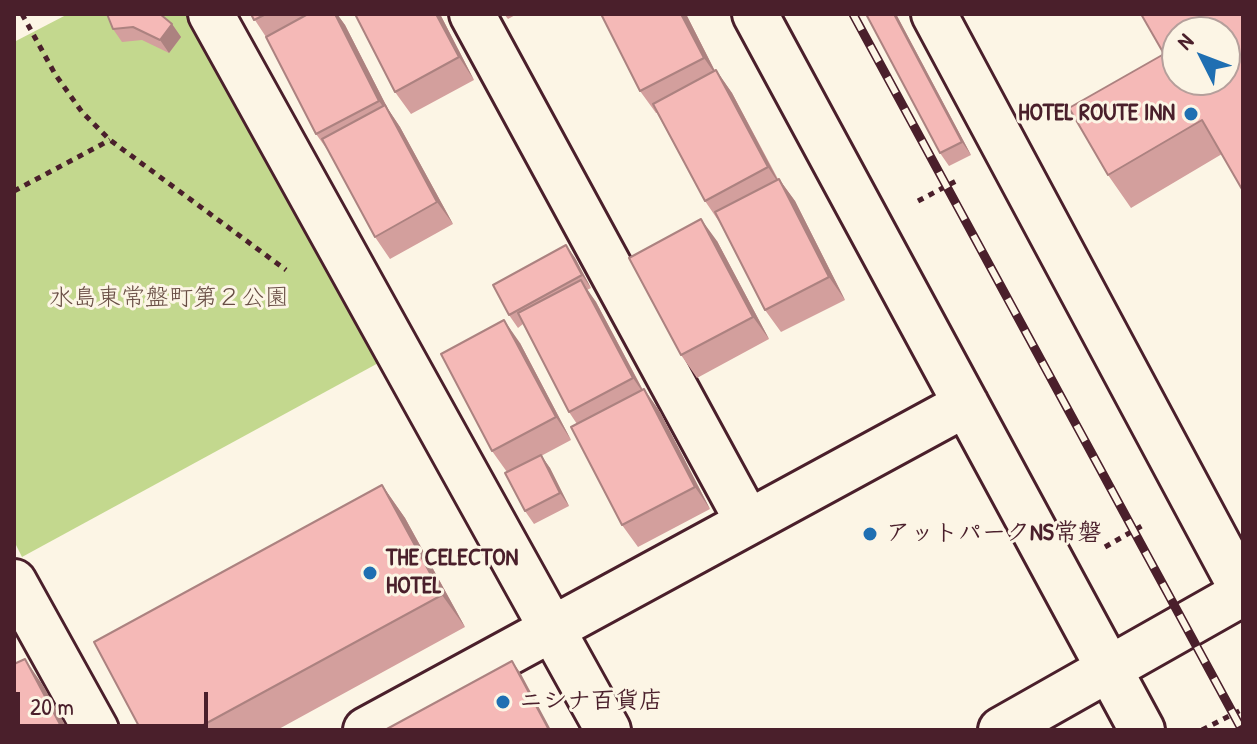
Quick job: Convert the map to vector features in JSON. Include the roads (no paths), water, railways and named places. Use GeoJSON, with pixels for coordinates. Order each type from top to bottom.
{"type":"FeatureCollection","features":[{"type":"Feature","properties":{"kind":"street"},"geometry":{"type":"LineString","coordinates":[[211,14],[608,730]]}},
{"type":"Feature","properties":{"kind":"street"},"geometry":{"type":"LineString","coordinates":[[472,14],[748,522]]}},
{"type":"Feature","properties":{"kind":"street"},"geometry":{"type":"LineString","coordinates":[[755,14],[1142,730]]}},
{"type":"Feature","properties":{"kind":"street"},"geometry":{"type":"LineString","coordinates":[[934,14],[1243,592],[1001,730]]}},
{"type":"Feature","properties":{"kind":"street"},"geometry":{"type":"LineString","coordinates":[[366,730],[966,404]]}},
{"type":"Feature","properties":{"kind":"street"},"geometry":{"type":"LineString","coordinates":[[14,582],[96,730]]}},
{"type":"Feature","properties":{"kind":"railway"},"geometry":{"type":"LineString","coordinates":[[853,14],[1242,730]]}},
{"type":"Feature","properties":{"kind":"place","name":"HOTEL ROUTE INN"},"geometry":{"type":"Point","coordinates":[1191,114]}},
{"type":"Feature","properties":{"kind":"place","name":"アットパークNS常磐"},"geometry":{"type":"Point","coordinates":[870,534]}},
{"type":"Feature","properties":{"kind":"place","name":"THE CELECTON HOTEL"},"geometry":{"type":"Point","coordinates":[370,573]}},
{"type":"Feature","properties":{"kind":"place","name":"ニシナ百貨店"},"geometry":{"type":"Point","coordinates":[503,702]}},
{"type":"Feature","properties":{"kind":"park label","name":"水島東常盤町第２公園"},"geometry":{"type":"Point","coordinates":[169,299]}}]}
